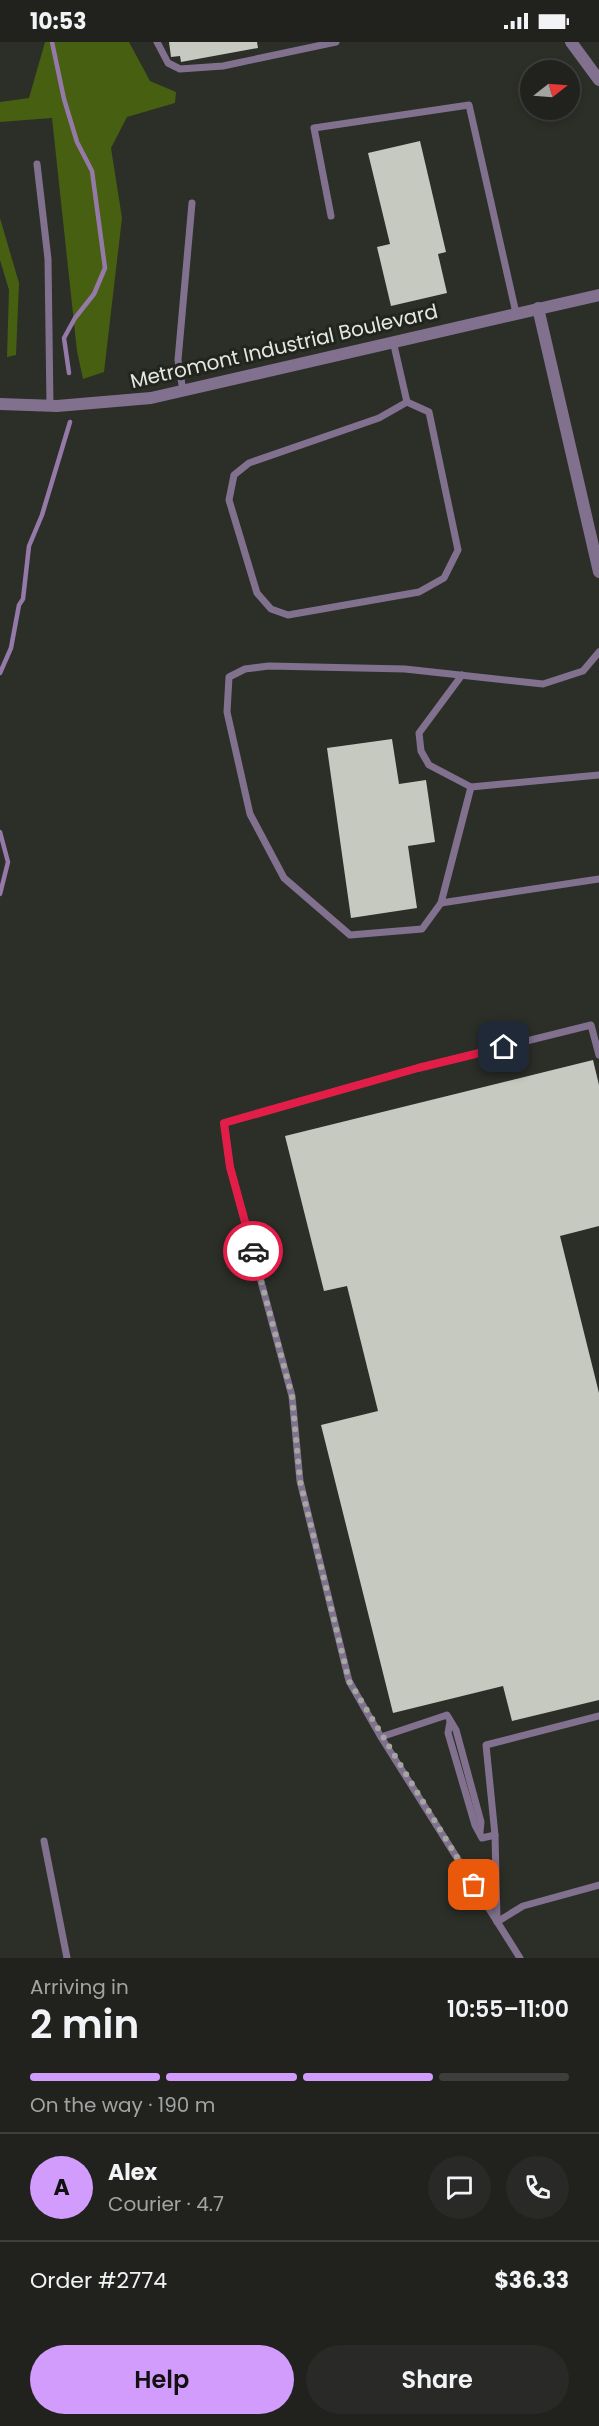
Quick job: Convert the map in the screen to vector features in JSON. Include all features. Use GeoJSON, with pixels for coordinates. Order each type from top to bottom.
{"type":"FeatureCollection","features":[{"type":"Feature","properties":{"kind":"street"},"geometry":{"type":"LineString","coordinates":[[572,42],[599,80]]}},
{"type":"Feature","properties":{"kind":"street","name":"Metromont Industrial Boulevard"},"geometry":{"type":"LineString","coordinates":[[0,404],[50,406],[132,401],[599,295]]}},
{"type":"Feature","properties":{"kind":"street"},"geometry":{"type":"LineString","coordinates":[[538,308],[599,572]]}},
{"type":"Feature","properties":{"kind":"lane"},"geometry":{"type":"LineString","coordinates":[[157,42],[168,63],[180,69],[223,66],[336,42]]}},
{"type":"Feature","properties":{"kind":"lane"},"geometry":{"type":"LineString","coordinates":[[331,216],[314,128],[469,105],[516,313]]}},
{"type":"Feature","properties":{"kind":"lane"},"geometry":{"type":"LineString","coordinates":[[37,164],[48,259],[50,406]]}},
{"type":"Feature","properties":{"kind":"lane"},"geometry":{"type":"LineString","coordinates":[[183,391],[178,360],[192,203]]}},
{"type":"Feature","properties":{"kind":"lane"},"geometry":{"type":"LineString","coordinates":[[393,341],[407,402]]}},
{"type":"Feature","properties":{"kind":"lane"},"geometry":{"type":"LineString","coordinates":[[407,402],[429,412],[458,550],[444,578],[419,592],[288,615],[271,609],[257,593],[229,500],[234,475],[249,463],[380,418],[407,402]]}},
{"type":"Feature","properties":{"kind":"lane"},"geometry":{"type":"LineString","coordinates":[[471,787],[441,903],[422,929],[350,936],[284,878],[250,814],[227,712],[229,677],[245,669],[269,666],[405,669],[543,684],[583,671],[599,652]]}},
{"type":"Feature","properties":{"kind":"lane"},"geometry":{"type":"LineString","coordinates":[[462,675],[419,733],[421,751],[429,765],[471,787],[599,775]]}},
{"type":"Feature","properties":{"kind":"lane"},"geometry":{"type":"LineString","coordinates":[[441,903],[599,879]]}},
{"type":"Feature","properties":{"kind":"lane"},"geometry":{"type":"LineString","coordinates":[[520,1958],[381,1737],[349,1681],[300,1481],[292,1396],[230,1167],[224,1123],[418,1068],[591,1025],[599,1055]]}},
{"type":"Feature","properties":{"kind":"lane"},"geometry":{"type":"LineString","coordinates":[[381,1737],[447,1715],[450,1722],[450,1740],[475,1825],[482,1838],[495,1835]]}},
{"type":"Feature","properties":{"kind":"lane"},"geometry":{"type":"LineString","coordinates":[[497,1922],[495,1835],[486,1746],[599,1716]]}},
{"type":"Feature","properties":{"kind":"lane"},"geometry":{"type":"LineString","coordinates":[[44,1841],[67,1958]]}},
{"type":"Feature","properties":{"kind":"lane"},"geometry":{"type":"LineString","coordinates":[[497,1922],[523,1906],[599,1885]]}},
{"type":"Feature","properties":{"kind":"green space"},"geometry":{"type":"Polygon","coordinates":[[[45,42],[129,42],[150,81],[176,92],[175,103],[127,117],[111,148],[122,218],[104,372],[83,379],[77,351],[52,118],[0,122],[0,102],[29,98],[45,42]]]}},
{"type":"Feature","properties":{"kind":"green space"},"geometry":{"type":"Polygon","coordinates":[[[0,218],[19,283],[16,355],[7,357],[9,290],[0,260],[0,218]]]}},
{"type":"Feature","properties":{"kind":"building"},"geometry":{"type":"Polygon","coordinates":[[[169,42],[257,42],[258,48],[181,62],[180,56],[171,57],[169,42]]]}},
{"type":"Feature","properties":{"kind":"building"},"geometry":{"type":"Polygon","coordinates":[[[420,141],[446,252],[438,254],[447,293],[391,306],[377,247],[390,244],[368,153],[420,141]]]}},
{"type":"Feature","properties":{"kind":"building"},"geometry":{"type":"Polygon","coordinates":[[[392,739],[399,784],[426,780],[435,842],[408,846],[417,908],[351,918],[327,748],[392,739]]]}},
{"type":"Feature","properties":{"kind":"building"},"geometry":{"type":"Polygon","coordinates":[[[593,1060],[599,1085],[599,1226],[560,1236],[599,1393],[599,1700],[512,1721],[503,1686],[393,1713],[321,1425],[378,1411],[347,1286],[324,1291],[285,1136],[593,1060]]]}},
{"type":"Feature","properties":{"kind":"waterway"},"geometry":{"type":"LineString","coordinates":[[52,42],[64,99],[77,142],[92,171],[105,268],[94,294],[75,318],[64,338],[69,373]]}},
{"type":"Feature","properties":{"kind":"waterway"},"geometry":{"type":"LineString","coordinates":[[0,673],[11,648],[19,605],[23,599],[29,546],[42,515],[70,422]]}},
{"type":"Feature","properties":{"kind":"waterway"},"geometry":{"type":"LineString","coordinates":[[0,832],[8,862],[0,894]]}},
{"type":"Feature","properties":{"kind":"way so far"},"geometry":{"type":"LineString","coordinates":[[253,1251],[292,1396],[300,1481],[349,1681],[381,1737],[474,1885]]}},
{"type":"Feature","properties":{"kind":"route"},"geometry":{"type":"LineString","coordinates":[[253,1251],[230,1167],[224,1123],[418,1068],[504,1047]]}}]}
